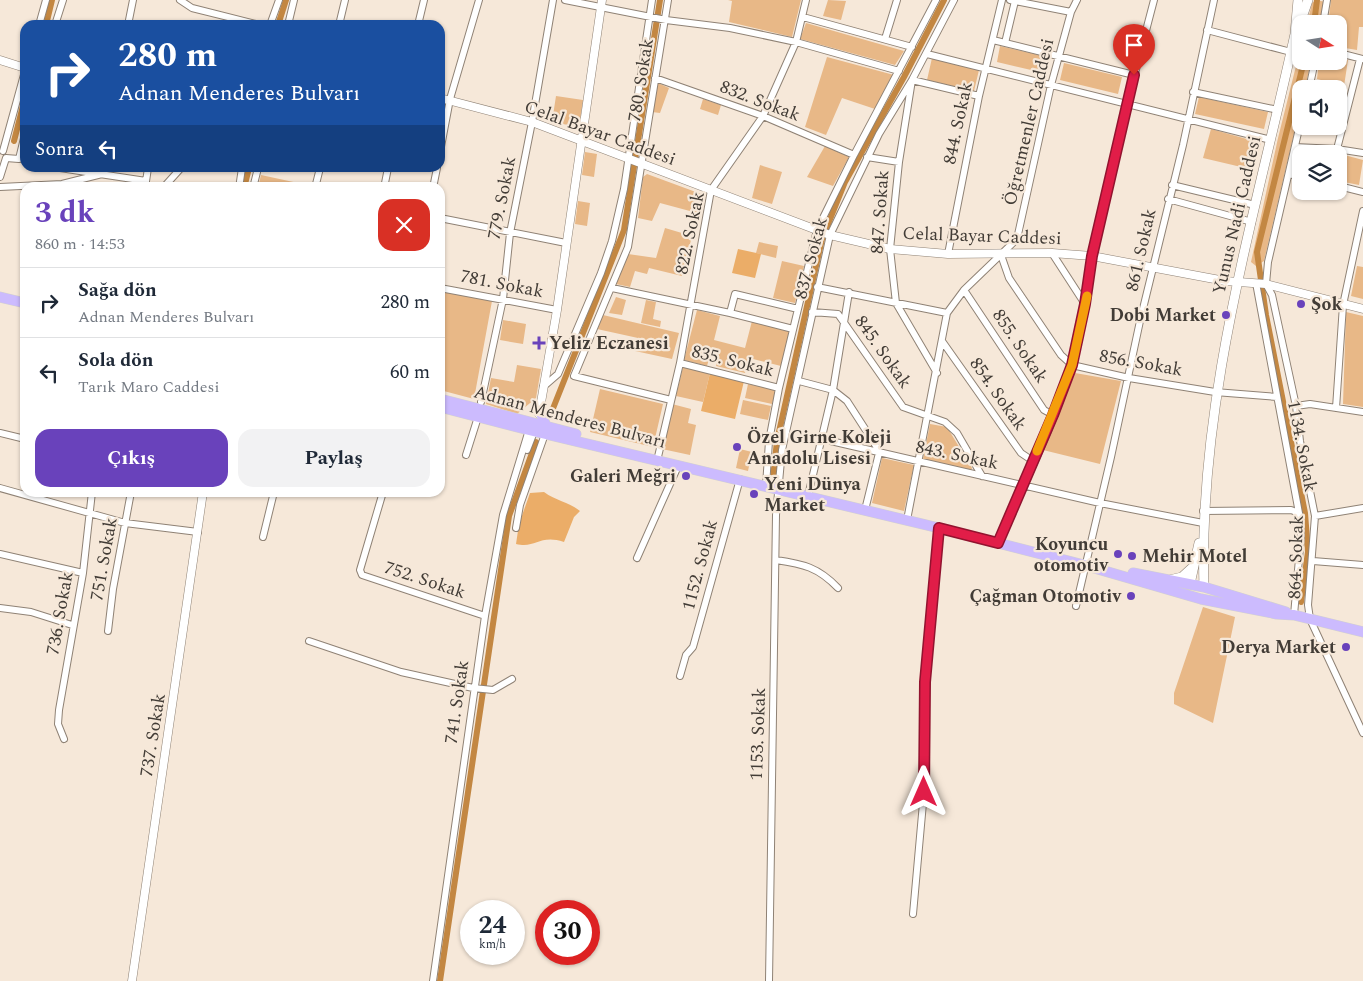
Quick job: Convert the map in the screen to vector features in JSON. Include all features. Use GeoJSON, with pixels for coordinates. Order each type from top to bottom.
{"type":"FeatureCollection","features":[{"type":"Feature","properties":{"kind":"main road","name":"Yunus Nadi Caddesi"},"geometry":{"type":"LineString","coordinates":[[1297,15],[1298,0]]}},
{"type":"Feature","properties":{"kind":"main road","name":"Yunus Nadi Caddesi"},"geometry":{"type":"LineString","coordinates":[[1303,15],[1308,0]]}},
{"type":"Feature","properties":{"kind":"main road","name":"Yunus Nadi Caddesi"},"geometry":{"type":"LineString","coordinates":[[1204,588],[1199,567],[1215,392],[1238,282],[1292,48]]}},
{"type":"Feature","properties":{"kind":"main road"},"geometry":{"type":"LineString","coordinates":[[0,297],[20,302]]}},
{"type":"Feature","properties":{"kind":"main road","name":"Adnan Menderes Bulvarı"},"geometry":{"type":"LineString","coordinates":[[445,400],[537,428],[1084,565],[1201,599],[1277,614],[1294,615]]}},
{"type":"Feature","properties":{"kind":"main road","name":"Adnan Menderes Bulvarı"},"geometry":{"type":"LineString","coordinates":[[445,408],[478,417],[537,428]]}},
{"type":"Feature","properties":{"kind":"main road"},"geometry":{"type":"LineString","coordinates":[[537,428],[540,411]]}},
{"type":"Feature","properties":{"kind":"main road","name":"Adnan Menderes Bulvarı"},"geometry":{"type":"LineString","coordinates":[[658,459],[678,466],[692,468]]}},
{"type":"Feature","properties":{"kind":"main road","name":"Adnan Menderes Bulvarı"},"geometry":{"type":"LineString","coordinates":[[1084,565],[1190,584],[1278,608],[1310,620],[1363,632]]}},
{"type":"Feature","properties":{"kind":"main road","name":"Yunus Nadi Caddesi"},"geometry":{"type":"LineString","coordinates":[[1190,584],[1199,567]]}},
{"type":"Feature","properties":{"kind":"main road"},"geometry":{"type":"LineString","coordinates":[[1168,580],[1182,577],[1199,567],[1208,580],[1222,593]]}},
{"type":"Feature","properties":{"kind":"main road"},"geometry":{"type":"LineString","coordinates":[[1187,595],[1190,584]]}},
{"type":"Feature","properties":{"kind":"main road"},"geometry":{"type":"LineString","coordinates":[[1201,599],[1204,588]]}},
{"type":"Feature","properties":{"kind":"street"},"geometry":{"type":"LineString","coordinates":[[40,20],[46,0]]}},
{"type":"Feature","properties":{"kind":"street"},"geometry":{"type":"LineString","coordinates":[[57,20],[63,0]]}},
{"type":"Feature","properties":{"kind":"street"},"geometry":{"type":"LineString","coordinates":[[129,20],[133,0]]}},
{"type":"Feature","properties":{"kind":"street"},"geometry":{"type":"LineString","coordinates":[[180,0],[192,8],[227,20]]}},
{"type":"Feature","properties":{"kind":"street"},"geometry":{"type":"LineString","coordinates":[[273,0],[276,8]]}},
{"type":"Feature","properties":{"kind":"street"},"geometry":{"type":"LineString","coordinates":[[272,20],[279,0]]}},
{"type":"Feature","properties":{"kind":"street"},"geometry":{"type":"LineString","coordinates":[[289,20],[294,0]]}},
{"type":"Feature","properties":{"kind":"street"},"geometry":{"type":"LineString","coordinates":[[340,20],[344,0]]}},
{"type":"Feature","properties":{"kind":"street"},"geometry":{"type":"LineString","coordinates":[[419,20],[424,0]]}},
{"type":"Feature","properties":{"kind":"street"},"geometry":{"type":"LineString","coordinates":[[445,126],[450,99],[478,0]]}},
{"type":"Feature","properties":{"kind":"street","name":"779. Sokak"},"geometry":{"type":"LineString","coordinates":[[482,402],[503,299],[510,233],[553,0]]}},
{"type":"Feature","properties":{"kind":"street"},"geometry":{"type":"LineString","coordinates":[[565,0],[602,4],[666,20],[730,28],[796,42],[899,71]]}},
{"type":"Feature","properties":{"kind":"street"},"geometry":{"type":"LineString","coordinates":[[540,411],[543,387],[558,374],[601,273],[612,241],[624,189],[652,0]]}},
{"type":"Feature","properties":{"kind":"street","name":"780. Sokak"},"geometry":{"type":"LineString","coordinates":[[668,0],[630,237],[612,288],[574,376],[671,400]]}},
{"type":"Feature","properties":{"kind":"street","name":"822. Sokak"},"geometry":{"type":"LineString","coordinates":[[658,459],[680,363],[711,190],[763,116],[796,42],[806,0]]}},
{"type":"Feature","properties":{"kind":"street"},"geometry":{"type":"LineString","coordinates":[[885,39],[897,0]]}},
{"type":"Feature","properties":{"kind":"street","name":"837. Sokak"},"geometry":{"type":"LineString","coordinates":[[766,486],[769,441],[779,388],[817,230],[854,154],[936,0]]}},
{"type":"Feature","properties":{"kind":"street","name":"837. Sokak"},"geometry":{"type":"LineString","coordinates":[[779,489],[782,450],[799,381],[817,287],[830,235],[867,157],[927,54],[954,0]]}},
{"type":"Feature","properties":{"kind":"street","name":"844. Sokak"},"geometry":{"type":"LineString","coordinates":[[948,254],[985,67],[1002,0]]}},
{"type":"Feature","properties":{"kind":"street","name":"Öğretmenler Caddesi"},"geometry":{"type":"LineString","coordinates":[[907,520],[937,373],[947,313],[964,290],[1017,239],[1058,57],[1071,12],[1077,0]]}},
{"type":"Feature","properties":{"kind":"street"},"geometry":{"type":"LineString","coordinates":[[998,543],[1053,415],[1072,365],[1085,304],[1092,256],[1134,75],[1154,0]]}},
{"type":"Feature","properties":{"kind":"street","name":"861. Sokak"},"geometry":{"type":"LineString","coordinates":[[1076,606],[1214,0]]}},
{"type":"Feature","properties":{"kind":"street"},"geometry":{"type":"LineString","coordinates":[[1324,15],[1327,0]]}},
{"type":"Feature","properties":{"kind":"street"},"geometry":{"type":"LineString","coordinates":[[1005,43],[1012,1],[1071,12]]}},
{"type":"Feature","properties":{"kind":"street"},"geometry":{"type":"LineString","coordinates":[[516,528],[537,428],[557,310],[580,141],[602,4]]}},
{"type":"Feature","properties":{"kind":"street"},"geometry":{"type":"LineString","coordinates":[[803,17],[912,47]]}},
{"type":"Feature","properties":{"kind":"street"},"geometry":{"type":"LineString","coordinates":[[1207,30],[1291,52]]}},
{"type":"Feature","properties":{"kind":"street"},"geometry":{"type":"LineString","coordinates":[[992,40],[1134,75]]}},
{"type":"Feature","properties":{"kind":"street"},"geometry":{"type":"LineString","coordinates":[[927,54],[1271,140]]}},
{"type":"Feature","properties":{"kind":"street"},"geometry":{"type":"LineString","coordinates":[[1338,145],[1362,59],[1348,55]]}},
{"type":"Feature","properties":{"kind":"street"},"geometry":{"type":"LineString","coordinates":[[0,60],[20,68]]}},
{"type":"Feature","properties":{"kind":"street","name":"832. Sokak"},"geometry":{"type":"LineString","coordinates":[[655,78],[763,116],[854,154]]}},
{"type":"Feature","properties":{"kind":"street"},"geometry":{"type":"LineString","coordinates":[[899,162],[912,80],[979,96]]}},
{"type":"Feature","properties":{"kind":"street"},"geometry":{"type":"LineString","coordinates":[[0,177],[3,153],[20,89]]}},
{"type":"Feature","properties":{"kind":"street"},"geometry":{"type":"LineString","coordinates":[[1193,92],[1278,110]]}},
{"type":"Feature","properties":{"kind":"street","name":"Celal Bayar Caddesi"},"geometry":{"type":"LineString","coordinates":[[445,98],[532,122],[830,235],[890,249],[948,254],[1001,255],[1052,253],[1092,256],[1238,282],[1266,284],[1363,309]]}},
{"type":"Feature","properties":{"kind":"street"},"geometry":{"type":"LineString","coordinates":[[1347,151],[1363,153]]}},
{"type":"Feature","properties":{"kind":"street"},"geometry":{"type":"LineString","coordinates":[[3,153],[20,159]]}},
{"type":"Feature","properties":{"kind":"street","name":"847. Sokak"},"geometry":{"type":"LineString","coordinates":[[867,157],[899,162],[890,249],[896,303],[937,373]]}},
{"type":"Feature","properties":{"kind":"street"},"geometry":{"type":"LineString","coordinates":[[1266,284],[1268,262],[1292,158]]}},
{"type":"Feature","properties":{"kind":"street"},"geometry":{"type":"LineString","coordinates":[[89,172],[136,182]]}},
{"type":"Feature","properties":{"kind":"street"},"geometry":{"type":"LineString","coordinates":[[168,182],[177,172]]}},
{"type":"Feature","properties":{"kind":"street"},"geometry":{"type":"LineString","coordinates":[[75,182],[102,174]]}},
{"type":"Feature","properties":{"kind":"street"},"geometry":{"type":"LineString","coordinates":[[1172,185],[1256,205]]}},
{"type":"Feature","properties":{"kind":"street"},"geometry":{"type":"LineString","coordinates":[[0,187],[20,187]]}},
{"type":"Feature","properties":{"kind":"street"},"geometry":{"type":"LineString","coordinates":[[1347,188],[1363,192]]}},
{"type":"Feature","properties":{"kind":"street"},"geometry":{"type":"LineString","coordinates":[[1168,199],[1252,222]]}},
{"type":"Feature","properties":{"kind":"street"},"geometry":{"type":"LineString","coordinates":[[1336,408],[1343,305],[1363,211]]}},
{"type":"Feature","properties":{"kind":"street"},"geometry":{"type":"LineString","coordinates":[[445,219],[566,243]]}},
{"type":"Feature","properties":{"kind":"street"},"geometry":{"type":"LineString","coordinates":[[1052,253],[1085,304]]}},
{"type":"Feature","properties":{"kind":"street","name":"856. Sokak"},"geometry":{"type":"LineString","coordinates":[[1001,255],[1009,278],[1061,355],[1072,365],[1129,378],[1215,392],[1277,397]]}},
{"type":"Feature","properties":{"kind":"street","name":"1134. Sokak"},"geometry":{"type":"LineString","coordinates":[[1256,283],[1299,513],[1301,536],[1294,615]]}},
{"type":"Feature","properties":{"kind":"street","name":"864. Sokak"},"geometry":{"type":"LineString","coordinates":[[1266,284],[1272,295],[1296,406],[1300,441],[1315,516],[1308,605],[1310,620]]}},
{"type":"Feature","properties":{"kind":"street"},"geometry":{"type":"LineString","coordinates":[[817,287],[850,292],[947,313]]}},
{"type":"Feature","properties":{"kind":"street"},"geometry":{"type":"LineString","coordinates":[[612,288],[730,313],[793,329]]}},
{"type":"Feature","properties":{"kind":"street","name":"781. Sokak"},"geometry":{"type":"LineString","coordinates":[[445,289],[557,310]]}},
{"type":"Feature","properties":{"kind":"street","name":"855. Sokak"},"geometry":{"type":"LineString","coordinates":[[964,290],[1044,410],[1053,415]]}},
{"type":"Feature","properties":{"kind":"street"},"geometry":{"type":"LineString","coordinates":[[808,496],[833,390],[850,292]]}},
{"type":"Feature","properties":{"kind":"street"},"geometry":{"type":"LineString","coordinates":[[730,313],[735,294],[798,309]]}},
{"type":"Feature","properties":{"kind":"street","name":"845. Sokak"},"geometry":{"type":"LineString","coordinates":[[812,312],[838,314],[903,407],[945,422],[957,433],[982,476]]}},
{"type":"Feature","properties":{"kind":"street","name":"854. Sokak"},"geometry":{"type":"LineString","coordinates":[[942,340],[1021,453],[1033,461]]}},
{"type":"Feature","properties":{"kind":"street","name":"835. Sokak"},"geometry":{"type":"LineString","coordinates":[[680,363],[779,388]]}},
{"type":"Feature","properties":{"kind":"street"},"geometry":{"type":"LineString","coordinates":[[799,381],[833,390],[847,401],[879,453],[865,510]]}},
{"type":"Feature","properties":{"kind":"street"},"geometry":{"type":"LineString","coordinates":[[1296,406],[1310,404],[1363,412]]}},
{"type":"Feature","properties":{"kind":"street"},"geometry":{"type":"LineString","coordinates":[[466,455],[478,417]]}},
{"type":"Feature","properties":{"kind":"street","name":"741. Sokak"},"geometry":{"type":"LineString","coordinates":[[433,981],[484,616],[503,515],[520,462],[537,428]]}},
{"type":"Feature","properties":{"kind":"street"},"geometry":{"type":"LineString","coordinates":[[0,433],[20,438]]}},
{"type":"Feature","properties":{"kind":"street","name":"843. Sokak"},"geometry":{"type":"LineString","coordinates":[[822,439],[1100,503],[1203,524]]}},
{"type":"Feature","properties":{"kind":"street"},"geometry":{"type":"LineString","coordinates":[[637,558],[678,466]]}},
{"type":"Feature","properties":{"kind":"street","name":"1152. Sokak"},"geometry":{"type":"LineString","coordinates":[[680,676],[686,656],[693,647],[740,479]]}},
{"type":"Feature","properties":{"kind":"street"},"geometry":{"type":"LineString","coordinates":[[0,488],[20,493]]}},
{"type":"Feature","properties":{"kind":"street","name":"1153. Sokak"},"geometry":{"type":"LineString","coordinates":[[769,981],[776,560],[779,489]]}},
{"type":"Feature","properties":{"kind":"street"},"geometry":{"type":"LineString","coordinates":[[35,497],[90,515],[125,523],[198,532]]}},
{"type":"Feature","properties":{"kind":"street","name":"736. Sokak"},"geometry":{"type":"LineString","coordinates":[[64,739],[58,724],[58,710],[83,573],[92,497]]}},
{"type":"Feature","properties":{"kind":"street","name":"751. Sokak"},"geometry":{"type":"LineString","coordinates":[[108,632],[112,589],[130,497]]}},
{"type":"Feature","properties":{"kind":"street","name":"737. Sokak"},"geometry":{"type":"LineString","coordinates":[[132,981],[198,532],[202,497]]}},
{"type":"Feature","properties":{"kind":"street"},"geometry":{"type":"LineString","coordinates":[[263,537],[273,497]]}},
{"type":"Feature","properties":{"kind":"street","name":"752. Sokak"},"geometry":{"type":"LineString","coordinates":[[382,497],[360,570],[362,575],[484,616]]}},
{"type":"Feature","properties":{"kind":"street"},"geometry":{"type":"LineString","coordinates":[[1315,516],[1363,508]]}},
{"type":"Feature","properties":{"kind":"street"},"geometry":{"type":"LineString","coordinates":[[1203,511],[1291,510],[1299,513]]}},
{"type":"Feature","properties":{"kind":"street"},"geometry":{"type":"LineString","coordinates":[[913,914],[924,792],[925,682],[939,528]]}},
{"type":"Feature","properties":{"kind":"street"},"geometry":{"type":"LineString","coordinates":[[0,554],[83,573]]}},
{"type":"Feature","properties":{"kind":"street"},"geometry":{"type":"LineString","coordinates":[[776,560],[813,568],[826,575],[838,588]]}},
{"type":"Feature","properties":{"kind":"street"},"geometry":{"type":"LineString","coordinates":[[1313,560],[1363,565]]}},
{"type":"Feature","properties":{"kind":"street"},"geometry":{"type":"LineString","coordinates":[[0,608],[31,612],[72,625]]}},
{"type":"Feature","properties":{"kind":"street"},"geometry":{"type":"LineString","coordinates":[[1310,620],[1363,733]]}},
{"type":"Feature","properties":{"kind":"street"},"geometry":{"type":"LineString","coordinates":[[309,641],[401,672],[473,688],[493,690],[512,679]]}},
{"type":"Feature","properties":{"kind":"shaded area"},"geometry":{"type":"Polygon","coordinates":[[[728,0],[801,0],[792,37],[729,22],[732,1],[728,0]]]}},
{"type":"Feature","properties":{"kind":"shaded area"},"geometry":{"type":"Polygon","coordinates":[[[828,0],[846,1],[841,20],[823,16],[828,0]]]}},
{"type":"Feature","properties":{"kind":"shaded area"},"geometry":{"type":"Polygon","coordinates":[[[1317,0],[1325,2],[1322,15],[1309,15],[1312,3],[1317,0]]]}},
{"type":"Feature","properties":{"kind":"shaded area"},"geometry":{"type":"Polygon","coordinates":[[[1331,0],[1363,0],[1363,27],[1359,27],[1357,50],[1348,48],[1348,15],[1329,15],[1331,0]]]}},
{"type":"Feature","properties":{"kind":"shaded area"},"geometry":{"type":"Polygon","coordinates":[[[806,23],[904,51],[895,65],[800,39],[806,23]]]}},
{"type":"Feature","properties":{"kind":"shaded area"},"geometry":{"type":"Polygon","coordinates":[[[1000,46],[1048,57],[1044,73],[997,62],[1000,46]]]}},
{"type":"Feature","properties":{"kind":"shaded area"},"geometry":{"type":"Polygon","coordinates":[[[827,57],[894,75],[875,109],[842,98],[826,135],[805,127],[827,57]]]}},
{"type":"Feature","properties":{"kind":"shaded area"},"geometry":{"type":"Polygon","coordinates":[[[932,58],[979,70],[974,91],[927,80],[932,58]]]}},
{"type":"Feature","properties":{"kind":"shaded area"},"geometry":{"type":"Polygon","coordinates":[[[1064,63],[1122,77],[1118,94],[1060,80],[1064,63]]]}},
{"type":"Feature","properties":{"kind":"shaded area"},"geometry":{"type":"Polygon","coordinates":[[[1295,70],[1309,70],[1307,80],[1292,80],[1295,70]]]}},
{"type":"Feature","properties":{"kind":"shaded area"},"geometry":{"type":"Polygon","coordinates":[[[1318,70],[1346,70],[1345,80],[1317,79],[1318,70]]]}},
{"type":"Feature","properties":{"kind":"shaded area"},"geometry":{"type":"Polygon","coordinates":[[[1292,82],[1292,135],[1294,135],[1264,261],[1256,266],[1251,262],[1292,82]]]}},
{"type":"Feature","properties":{"kind":"shaded area"},"geometry":{"type":"Polygon","coordinates":[[[658,83],[669,88],[660,113],[652,112],[658,83]]]}},
{"type":"Feature","properties":{"kind":"shaded area"},"geometry":{"type":"Polygon","coordinates":[[[556,96],[583,100],[579,127],[552,122],[556,96]]]}},
{"type":"Feature","properties":{"kind":"shaded area"},"geometry":{"type":"Polygon","coordinates":[[[1199,97],[1268,112],[1264,129],[1195,114],[1199,97]]]}},
{"type":"Feature","properties":{"kind":"shaded area"},"geometry":{"type":"Polygon","coordinates":[[[703,99],[721,105],[718,115],[700,109],[703,99]]]}},
{"type":"Feature","properties":{"kind":"shaded area"},"geometry":{"type":"Polygon","coordinates":[[[1211,129],[1261,143],[1254,170],[1203,158],[1211,129]]]}},
{"type":"Feature","properties":{"kind":"shaded area"},"geometry":{"type":"Polygon","coordinates":[[[825,146],[849,157],[833,186],[807,177],[825,146]]]}},
{"type":"Feature","properties":{"kind":"shaded area"},"geometry":{"type":"Polygon","coordinates":[[[585,152],[597,154],[594,177],[582,175],[585,152]]]}},
{"type":"Feature","properties":{"kind":"shaded area"},"geometry":{"type":"Polygon","coordinates":[[[1347,156],[1363,160],[1359,185],[1347,183],[1347,156]]]}},
{"type":"Feature","properties":{"kind":"shaded area"},"geometry":{"type":"Polygon","coordinates":[[[760,165],[782,172],[772,204],[752,198],[760,165]]]}},
{"type":"Feature","properties":{"kind":"shaded area"},"geometry":{"type":"Polygon","coordinates":[[[647,174],[704,195],[701,214],[660,203],[652,221],[638,218],[643,177],[647,174]]]}},
{"type":"Feature","properties":{"kind":"shaded area"},"geometry":{"type":"Polygon","coordinates":[[[261,175],[293,182],[259,182],[261,175]]]}},
{"type":"Feature","properties":{"kind":"shaded area"},"geometry":{"type":"Polygon","coordinates":[[[578,201],[590,203],[587,226],[575,224],[578,201]]]}},
{"type":"Feature","properties":{"kind":"shaded area"},"geometry":{"type":"Polygon","coordinates":[[[665,228],[692,236],[682,276],[649,268],[647,274],[635,271],[630,287],[616,284],[628,254],[656,258],[665,228]]]}},
{"type":"Feature","properties":{"kind":"shaded area"},"geometry":{"type":"Polygon","coordinates":[[[759,242],[778,246],[776,258],[756,253],[759,242]]]}},
{"type":"Feature","properties":{"kind":"shaded area"},"geometry":{"type":"Polygon","coordinates":[[[738,249],[761,254],[755,278],[732,273],[738,249]]]}},
{"type":"Feature","properties":{"kind":"shaded area"},"geometry":{"type":"Polygon","coordinates":[[[782,261],[804,266],[795,303],[773,298],[782,261]]]}},
{"type":"Feature","properties":{"kind":"shaded area"},"geometry":{"type":"Polygon","coordinates":[[[1357,266],[1363,267],[1363,299],[1351,296],[1357,266]]]}},
{"type":"Feature","properties":{"kind":"shaded area"},"geometry":{"type":"Polygon","coordinates":[[[445,292],[492,301],[474,399],[445,391],[445,292]]]}},
{"type":"Feature","properties":{"kind":"shaded area"},"geometry":{"type":"Polygon","coordinates":[[[616,297],[626,300],[622,315],[609,313],[616,297]]]}},
{"type":"Feature","properties":{"kind":"shaded area"},"geometry":{"type":"Polygon","coordinates":[[[646,300],[656,302],[653,319],[661,321],[660,327],[641,323],[646,300]]]}},
{"type":"Feature","properties":{"kind":"shaded area"},"geometry":{"type":"Polygon","coordinates":[[[697,310],[720,316],[714,340],[745,348],[752,321],[790,331],[781,366],[749,358],[745,373],[716,366],[719,355],[711,352],[707,366],[684,360],[697,310]]]}},
{"type":"Feature","properties":{"kind":"shaded area"},"geometry":{"type":"Polygon","coordinates":[[[1346,312],[1363,316],[1363,407],[1343,404],[1346,312]]]}},
{"type":"Feature","properties":{"kind":"shaded area"},"geometry":{"type":"Polygon","coordinates":[[[603,315],[679,333],[672,359],[635,351],[638,338],[597,329],[603,315]]]}},
{"type":"Feature","properties":{"kind":"shaded area"},"geometry":{"type":"Polygon","coordinates":[[[503,320],[526,324],[523,344],[500,340],[503,320]]]}},
{"type":"Feature","properties":{"kind":"shaded area"},"geometry":{"type":"Polygon","coordinates":[[[517,365],[541,369],[536,398],[517,414],[486,404],[491,378],[514,382],[517,365]]]}},
{"type":"Feature","properties":{"kind":"shaded area"},"geometry":{"type":"Polygon","coordinates":[[[683,367],[710,373],[703,402],[676,396],[683,367]]]}},
{"type":"Feature","properties":{"kind":"shaded area"},"geometry":{"type":"Polygon","coordinates":[[[710,373],[744,381],[735,419],[701,411],[710,373]]]}},
{"type":"Feature","properties":{"kind":"shaded area"},"geometry":{"type":"Polygon","coordinates":[[[1075,373],[1121,381],[1100,464],[1043,450],[1075,373]]]}},
{"type":"Feature","properties":{"kind":"shaded area"},"geometry":{"type":"Polygon","coordinates":[[[748,384],[776,390],[772,404],[745,398],[748,384]]]}},
{"type":"Feature","properties":{"kind":"shaded area"},"geometry":{"type":"Polygon","coordinates":[[[600,389],[663,404],[653,447],[590,432],[600,389]]]}},
{"type":"Feature","properties":{"kind":"shaded area"},"geometry":{"type":"Polygon","coordinates":[[[743,400],[771,406],[768,420],[740,414],[743,400]]]}},
{"type":"Feature","properties":{"kind":"shaded area"},"geometry":{"type":"Polygon","coordinates":[[[672,404],[691,409],[688,423],[696,425],[690,455],[662,449],[672,404]]]}},
{"type":"Feature","properties":{"kind":"shaded area"},"geometry":{"type":"Polygon","coordinates":[[[930,424],[947,427],[972,468],[971,472],[923,459],[930,424]]]}},
{"type":"Feature","properties":{"kind":"shaded area"},"geometry":{"type":"Polygon","coordinates":[[[740,449],[752,452],[748,471],[736,468],[740,449]]]}},
{"type":"Feature","properties":{"kind":"shaded area"},"geometry":{"type":"Polygon","coordinates":[[[882,458],[914,465],[904,511],[872,503],[882,458]]]}},
{"type":"Feature","properties":{"kind":"shaded area"},"geometry":{"type":"Polygon","coordinates":[[[544,492],[580,511],[574,517],[564,542],[543,540],[528,545],[516,544],[519,524],[530,493],[544,492]]]}},
{"type":"Feature","properties":{"kind":"shaded area"},"geometry":{"type":"Polygon","coordinates":[[[1203,607],[1235,617],[1213,723],[1174,704],[1174,693],[1203,607]]]}},
{"type":"Feature","properties":{"kind":"waterway"},"geometry":{"type":"LineString","coordinates":[[47,20],[52,0]]}},
{"type":"Feature","properties":{"kind":"waterway"},"geometry":{"type":"LineString","coordinates":[[280,20],[286,0]]}},
{"type":"Feature","properties":{"kind":"waterway"},"geometry":{"type":"LineString","coordinates":[[550,416],[624,230],[660,0]]}},
{"type":"Feature","properties":{"kind":"waterway"},"geometry":{"type":"LineString","coordinates":[[773,478],[777,441],[822,239],[845,182],[904,77],[944,0]]}},
{"type":"Feature","properties":{"kind":"waterway"},"geometry":{"type":"LineString","coordinates":[[1315,15],[1317,0]]}},
{"type":"Feature","properties":{"kind":"waterway"},"geometry":{"type":"LineString","coordinates":[[1301,602],[1308,552],[1305,513],[1266,315],[1257,252],[1302,70]]}},
{"type":"Feature","properties":{"kind":"waterway"},"geometry":{"type":"LineString","coordinates":[[14,141],[20,118]]}},
{"type":"Feature","properties":{"kind":"waterway"},"geometry":{"type":"LineString","coordinates":[[246,182],[248,172]]}},
{"type":"Feature","properties":{"kind":"waterway"},"geometry":{"type":"LineString","coordinates":[[440,981],[509,516],[536,442]]}},
{"type":"Feature","properties":{"kind":"slow traffic"},"geometry":{"type":"LineString","coordinates":[[1037,451],[1072,365],[1087,296]]}},
{"type":"Feature","properties":{"kind":"place","name":"Şok"},"geometry":{"type":"Point","coordinates":[1301,304]}},
{"type":"Feature","properties":{"kind":"place","name":"Dobi Market"},"geometry":{"type":"Point","coordinates":[1226,315]}},
{"type":"Feature","properties":{"kind":"place","name":"Yeliz Eczanesi"},"geometry":{"type":"Point","coordinates":[539,343]}},
{"type":"Feature","properties":{"kind":"place","name":"Özel Girne Koleji Anadolu Lisesi"},"geometry":{"type":"Point","coordinates":[737,447]}},
{"type":"Feature","properties":{"kind":"place","name":"Galeri Meğri"},"geometry":{"type":"Point","coordinates":[686,476]}},
{"type":"Feature","properties":{"kind":"place","name":"Yeni Dünya Market"},"geometry":{"type":"Point","coordinates":[754,494]}},
{"type":"Feature","properties":{"kind":"place","name":"Koyuncu otomotiv"},"geometry":{"type":"Point","coordinates":[1118,554]}},
{"type":"Feature","properties":{"kind":"place","name":"Mehir Motel"},"geometry":{"type":"Point","coordinates":[1132,556]}},
{"type":"Feature","properties":{"kind":"place","name":"Çağman Otomotiv"},"geometry":{"type":"Point","coordinates":[1131,596]}},
{"type":"Feature","properties":{"kind":"place","name":"Derya Market"},"geometry":{"type":"Point","coordinates":[1346,647]}},
{"type":"Feature","properties":{"kind":"route"},"geometry":{"type":"LineString","coordinates":[[924,792],[925,682],[939,528],[998,543],[1053,415],[1072,365],[1085,304],[1092,256],[1134,75]]}}]}
